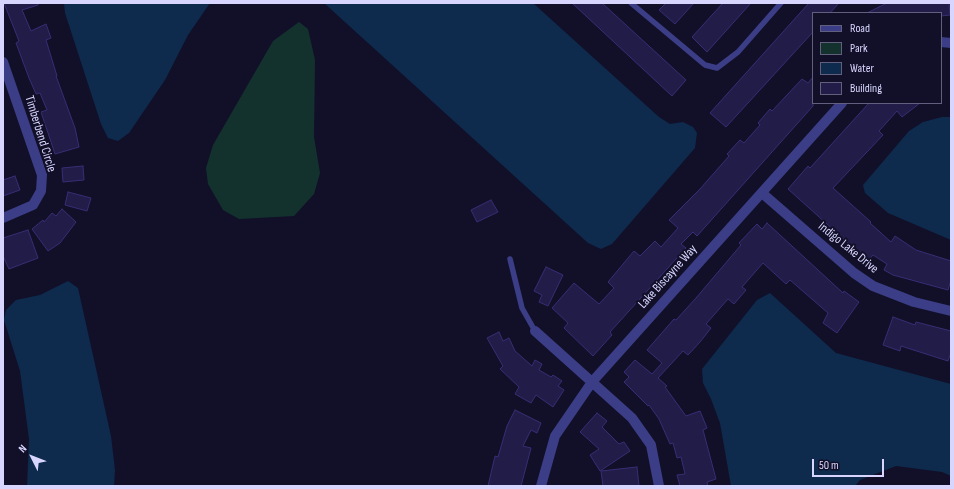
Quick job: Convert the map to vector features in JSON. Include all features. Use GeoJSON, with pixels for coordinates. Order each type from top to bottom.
{"type":"FeatureCollection","features":[{"type":"Feature","properties":{"kind":"street","name":"Timberbend Circle"},"geometry":{"type":"LineString","coordinates":[[3,62],[8,90],[42,175],[41,191],[33,205],[3,218]]}},
{"type":"Feature","properties":{"kind":"street","name":"Lake Biscayne Way"},"geometry":{"type":"LineString","coordinates":[[541,486],[555,436],[592,382],[841,104]]}},
{"type":"Feature","properties":{"kind":"street","name":"Indigo Lake Drive"},"geometry":{"type":"LineString","coordinates":[[762,193],[854,273],[873,286],[914,302],[951,311]]}},
{"type":"Feature","properties":{"kind":"street"},"geometry":{"type":"LineString","coordinates":[[535,331],[632,418],[651,445],[659,486]]}},
{"type":"Feature","properties":{"kind":"lane"},"geometry":{"type":"LineString","coordinates":[[635,4],[705,65],[717,68],[738,52],[781,3]]}},
{"type":"Feature","properties":{"kind":"lane"},"geometry":{"type":"LineString","coordinates":[[510,259],[522,308],[535,331]]}},
{"type":"Feature","properties":{"kind":"green space"},"geometry":{"type":"Polygon","coordinates":[[[299,22],[308,29],[315,60],[314,137],[320,173],[314,194],[294,216],[239,219],[223,210],[208,184],[206,168],[213,145],[273,41],[299,22]]]}},
{"type":"Feature","properties":{"kind":"water"},"geometry":{"type":"Polygon","coordinates":[[[64,3],[210,3],[188,35],[165,80],[129,133],[118,141],[108,138],[101,124],[65,13],[64,3]]]}},
{"type":"Feature","properties":{"kind":"water"},"geometry":{"type":"Polygon","coordinates":[[[324,3],[533,3],[659,117],[670,124],[683,122],[693,127],[697,133],[695,148],[612,244],[601,249],[588,243],[324,3]]]}},
{"type":"Feature","properties":{"kind":"water"},"geometry":{"type":"Polygon","coordinates":[[[942,117],[951,117],[951,240],[888,213],[865,193],[863,185],[909,131],[923,122],[942,117]]]}},
{"type":"Feature","properties":{"kind":"water"},"geometry":{"type":"Polygon","coordinates":[[[68,281],[78,288],[111,436],[115,470],[114,486],[27,486],[29,439],[20,371],[4,320],[6,310],[16,300],[40,295],[68,281]]]}},
{"type":"Feature","properties":{"kind":"water"},"geometry":{"type":"Polygon","coordinates":[[[770,293],[836,353],[951,384],[951,476],[942,472],[896,466],[860,480],[855,486],[731,486],[720,423],[703,383],[702,369],[757,300],[770,293]]]}},
{"type":"Feature","properties":{"kind":"building"},"geometry":{"type":"Polygon","coordinates":[[[4,3],[38,3],[38,5],[22,10],[31,31],[46,24],[51,38],[46,40],[56,76],[75,128],[79,147],[55,154],[41,112],[47,110],[40,93],[36,94],[29,78],[16,43],[19,41],[4,3]]]}},
{"type":"Feature","properties":{"kind":"building"},"geometry":{"type":"Polygon","coordinates":[[[572,3],[602,3],[686,80],[672,96],[572,3]]]}},
{"type":"Feature","properties":{"kind":"building"},"geometry":{"type":"Polygon","coordinates":[[[666,3],[694,3],[675,24],[659,10],[666,3]]]}},
{"type":"Feature","properties":{"kind":"building"},"geometry":{"type":"Polygon","coordinates":[[[723,3],[751,3],[707,52],[692,37],[723,3]]]}},
{"type":"Feature","properties":{"kind":"building"},"geometry":{"type":"Polygon","coordinates":[[[809,3],[839,3],[831,12],[812,12],[812,33],[726,127],[710,113],[809,3]]]}},
{"type":"Feature","properties":{"kind":"building"},"geometry":{"type":"Polygon","coordinates":[[[887,3],[949,3],[950,15],[942,16],[942,12],[869,12],[887,3]]]}},
{"type":"Feature","properties":{"kind":"building"},"geometry":{"type":"Polygon","coordinates":[[[812,78],[813,106],[697,236],[693,232],[681,244],[686,248],[610,332],[612,335],[593,356],[564,328],[568,323],[552,308],[574,283],[599,304],[614,288],[608,282],[634,251],[640,256],[655,241],[661,247],[678,228],[669,220],[700,189],[729,156],[727,154],[740,140],[744,143],[760,125],[758,123],[770,109],[772,111],[802,79],[808,83],[812,78]]]}},
{"type":"Feature","properties":{"kind":"building"},"geometry":{"type":"Polygon","coordinates":[[[868,104],[919,104],[902,117],[897,111],[879,131],[883,135],[833,188],[891,242],[895,236],[916,250],[951,261],[951,280],[948,290],[893,275],[884,270],[887,264],[873,255],[868,261],[788,189],[808,166],[810,168],[868,104]]]}},
{"type":"Feature","properties":{"kind":"building"},"geometry":{"type":"Polygon","coordinates":[[[83,166],[84,180],[63,182],[62,168],[83,166]]]}},
{"type":"Feature","properties":{"kind":"building"},"geometry":{"type":"Polygon","coordinates":[[[15,176],[20,190],[3,196],[3,180],[15,176]]]}},
{"type":"Feature","properties":{"kind":"building"},"geometry":{"type":"Polygon","coordinates":[[[68,192],[91,198],[87,211],[65,205],[68,192]]]}},
{"type":"Feature","properties":{"kind":"building"},"geometry":{"type":"Polygon","coordinates":[[[491,200],[498,212],[477,222],[471,210],[491,200]]]}},
{"type":"Feature","properties":{"kind":"building"},"geometry":{"type":"Polygon","coordinates":[[[62,209],[76,222],[60,243],[48,251],[32,229],[43,220],[44,222],[52,213],[56,216],[62,209]]]}},
{"type":"Feature","properties":{"kind":"building"},"geometry":{"type":"Polygon","coordinates":[[[767,223],[843,293],[844,291],[859,302],[837,333],[823,323],[828,313],[790,280],[786,284],[763,263],[742,287],[746,290],[734,304],[728,299],[706,324],[711,328],[700,342],[688,355],[683,351],[658,378],[667,386],[665,387],[686,416],[700,411],[707,428],[703,430],[716,479],[707,482],[708,486],[680,486],[677,475],[685,474],[681,457],[677,458],[673,443],[670,444],[659,419],[649,405],[648,406],[624,382],[629,377],[624,372],[635,360],[652,374],[662,363],[647,350],[674,319],[676,320],[696,298],[741,245],[739,243],[757,224],[762,229],[767,223]]]}},
{"type":"Feature","properties":{"kind":"building"},"geometry":{"type":"Polygon","coordinates":[[[28,230],[38,258],[9,269],[3,256],[3,238],[28,230]]]}},
{"type":"Feature","properties":{"kind":"building"},"geometry":{"type":"Polygon","coordinates":[[[546,267],[563,275],[548,306],[539,302],[542,295],[534,291],[546,267]]]}},
{"type":"Feature","properties":{"kind":"building"},"geometry":{"type":"Polygon","coordinates":[[[893,317],[915,325],[916,322],[951,331],[951,352],[948,361],[901,346],[900,351],[883,345],[893,317]]]}},
{"type":"Feature","properties":{"kind":"building"},"geometry":{"type":"Polygon","coordinates":[[[499,332],[503,341],[509,338],[515,351],[532,366],[535,360],[542,364],[539,370],[551,377],[553,375],[562,381],[558,386],[564,390],[553,407],[536,395],[531,403],[515,394],[519,387],[500,369],[503,366],[487,338],[499,332]]]}},
{"type":"Feature","properties":{"kind":"building"},"geometry":{"type":"Polygon","coordinates":[[[515,410],[541,423],[537,433],[531,430],[523,446],[531,448],[521,486],[488,486],[495,456],[498,457],[507,426],[515,410]]]}},
{"type":"Feature","properties":{"kind":"building"},"geometry":{"type":"Polygon","coordinates":[[[597,413],[607,421],[602,427],[619,444],[624,442],[630,451],[600,471],[590,455],[599,449],[580,432],[597,413]]]}},
{"type":"Feature","properties":{"kind":"building"},"geometry":{"type":"Polygon","coordinates":[[[637,467],[639,486],[603,486],[601,471],[637,467]]]}}]}
